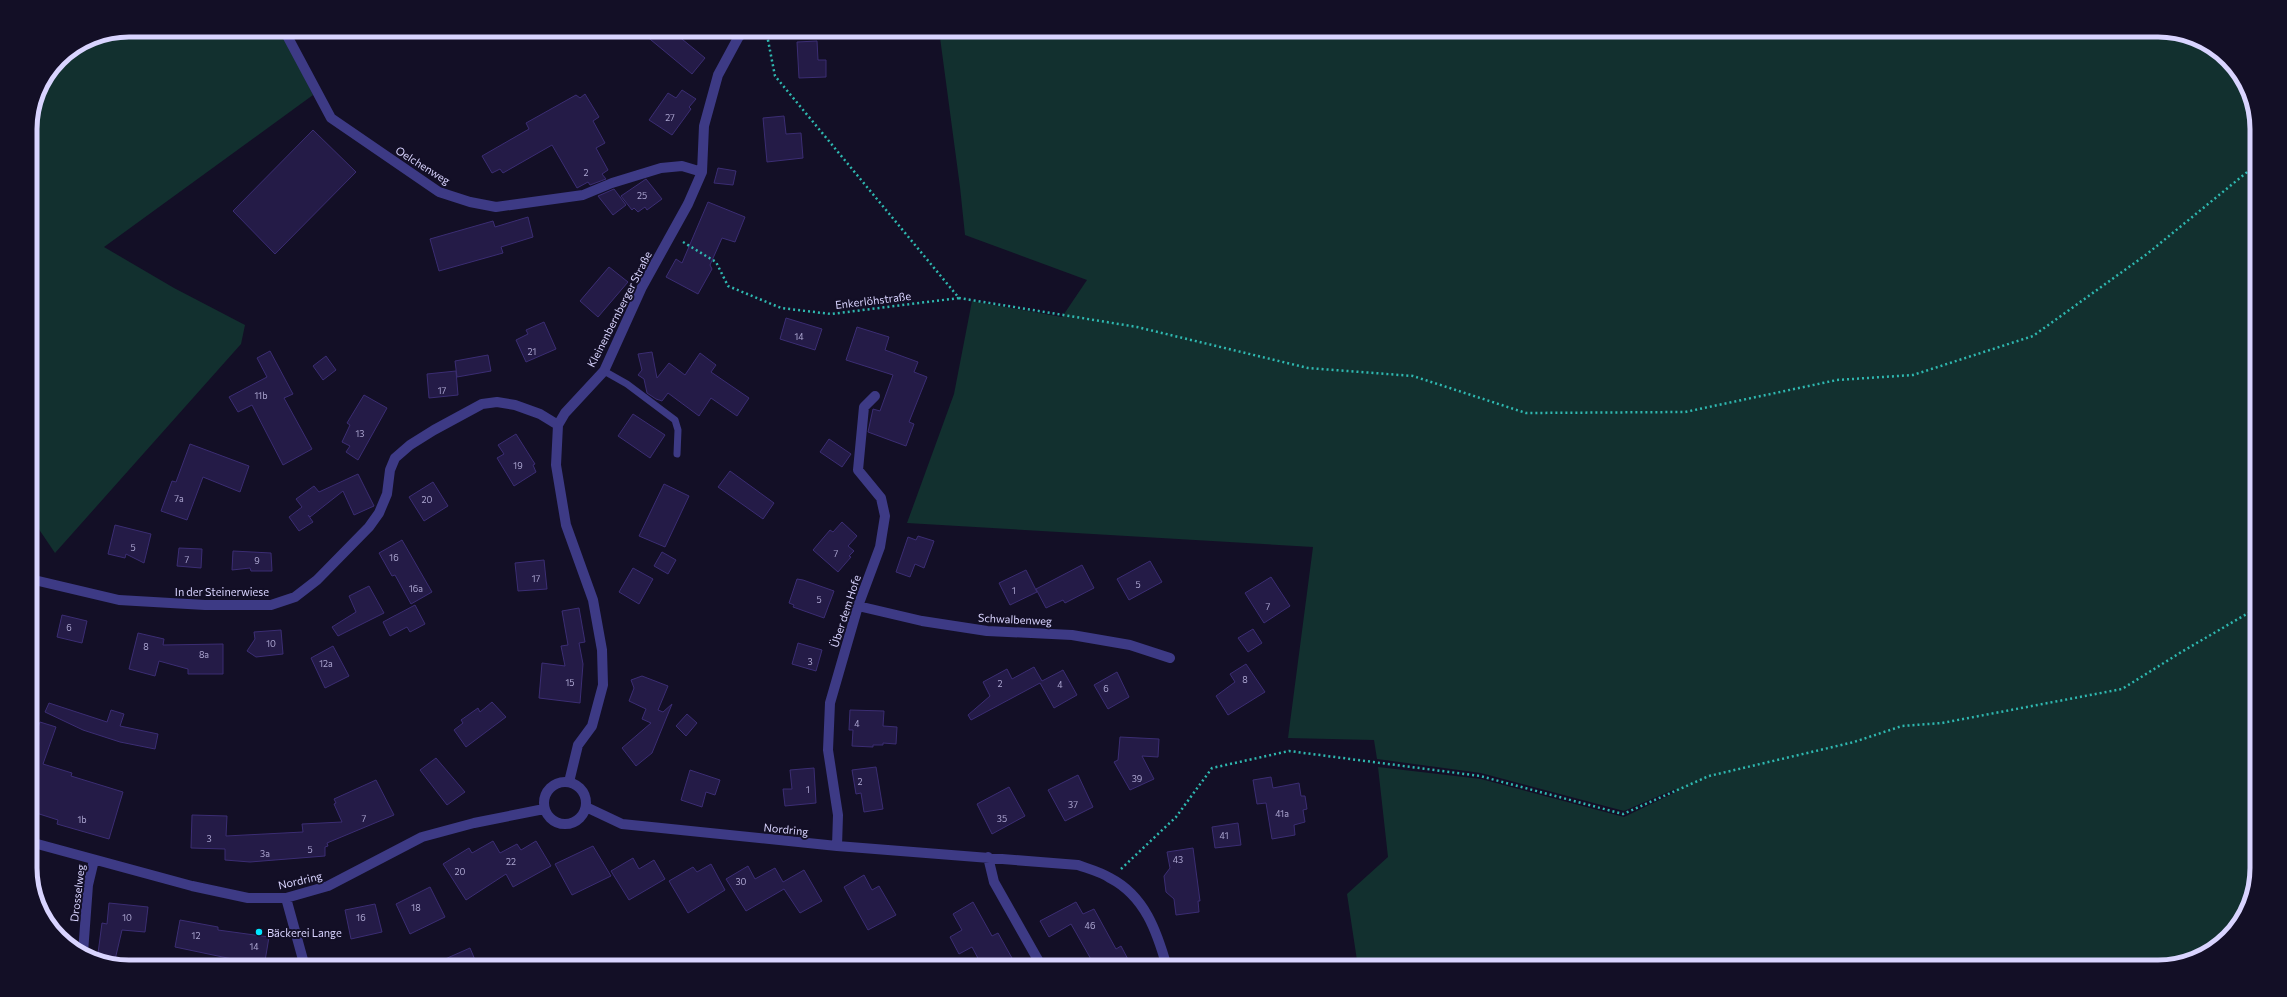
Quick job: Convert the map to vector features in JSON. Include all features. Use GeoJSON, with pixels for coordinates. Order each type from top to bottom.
{"type":"FeatureCollection","features":[{"type":"Feature","properties":{"kind":"street","name":"Oelchenweg"},"geometry":{"type":"LineString","coordinates":[[288,37],[331,118],[439,192],[470,202],[496,207],[583,195],[612,183],[661,168],[682,166],[702,172]]}},
{"type":"Feature","properties":{"kind":"street","name":"Kleinenbernberger Straße"},"geometry":{"type":"LineString","coordinates":[[558,425],[565,413],[604,371],[642,287],[671,235],[702,172],[704,126],[718,75],[739,37]]}},
{"type":"Feature","properties":{"kind":"street","name":"Über dem Hofe"},"geometry":{"type":"LineString","coordinates":[[837,846],[838,815],[828,750],[830,702],[858,606],[880,548],[885,516],[881,498],[858,470],[864,407],[875,396]]}},
{"type":"Feature","properties":{"kind":"street","name":"In der Steinerwiese"},"geometry":{"type":"LineString","coordinates":[[37,581],[119,600],[204,605],[271,604],[295,597],[317,580],[369,527],[379,513],[387,494],[390,470],[395,458],[410,445],[428,433],[482,404],[497,402],[515,405],[540,414],[558,425]]}},
{"type":"Feature","properties":{"kind":"street"},"geometry":{"type":"LineString","coordinates":[[558,425],[556,465],[566,525],[593,600],[602,650],[603,685],[598,710],[592,726],[578,746],[569,782]]}},
{"type":"Feature","properties":{"kind":"street","name":"Schwalbenweg"},"geometry":{"type":"LineString","coordinates":[[858,606],[922,621],[987,631],[1072,635],[1130,645],[1170,658]]}},
{"type":"Feature","properties":{"kind":"street"},"geometry":{"type":"LineString","coordinates":[[569,782],[577,785],[582,791],[586,807],[579,819],[566,825],[552,821],[544,809],[544,798],[549,789],[558,783],[569,782]]}},
{"type":"Feature","properties":{"kind":"street","name":"Nordring"},"geometry":{"type":"LineString","coordinates":[[586,807],[622,824],[837,846],[1078,865],[1111,878],[1137,899],[1156,930],[1165,960]]}},
{"type":"Feature","properties":{"kind":"street","name":"Nordring"},"geometry":{"type":"LineString","coordinates":[[37,844],[94,860],[248,898],[286,898],[328,886],[422,837],[474,823],[544,809]]}},
{"type":"Feature","properties":{"kind":"street"},"geometry":{"type":"LineString","coordinates":[[988,858],[994,882],[1038,960]]}},
{"type":"Feature","properties":{"kind":"street","name":"Drosselweg"},"geometry":{"type":"LineString","coordinates":[[83,948],[88,885],[94,860]]}},
{"type":"Feature","properties":{"kind":"street"},"geometry":{"type":"LineString","coordinates":[[286,898],[303,960]]}},
{"type":"Feature","properties":{"kind":"lane"},"geometry":{"type":"LineString","coordinates":[[604,371],[633,389],[675,420],[678,430],[677,454]]}},
{"type":"Feature","properties":{"kind":"path"},"geometry":{"type":"LineString","coordinates":[[767,37],[775,76],[959,298]]}},
{"type":"Feature","properties":{"kind":"path","name":"Enkerlöhstraße"},"geometry":{"type":"LineString","coordinates":[[671,235],[716,262],[728,286],[781,308],[831,314],[959,298],[1137,327],[1308,368],[1413,376],[1526,413],[1685,412],[1837,380],[1913,375],[2034,336],[2147,254],[2250,170]]}},
{"type":"Feature","properties":{"kind":"path"},"geometry":{"type":"LineString","coordinates":[[1111,878],[1176,817],[1212,768],[1289,751],[1480,776],[1623,814],[1710,776],[1854,742],[1902,726],[1942,723],[2122,689],[2183,650],[2250,612]]}},
{"type":"Feature","properties":{"kind":"green space"},"geometry":{"type":"Polygon","coordinates":[[[123,37],[284,37],[313,95],[104,247],[174,288],[245,325],[241,344],[55,553],[37,526],[37,123],[40,105],[44,94],[56,73],[68,60],[83,49],[111,39],[123,37]]]}},
{"type":"Feature","properties":{"kind":"green space"},"geometry":{"type":"Polygon","coordinates":[[[940,37],[2164,37],[2187,42],[2204,49],[2219,60],[2234,78],[2245,100],[2250,123],[2250,868],[2247,892],[2240,909],[2227,929],[2209,944],[2187,955],[2164,960],[1357,960],[1347,894],[1388,857],[1378,767],[1481,779],[1624,817],[1676,792],[1675,789],[1624,811],[1481,773],[1377,759],[1374,740],[1288,738],[1313,547],[907,523],[954,394],[972,301],[1062,317],[1087,280],[965,235],[940,37]]]}},
{"type":"Feature","properties":{"kind":"building"},"geometry":{"type":"Polygon","coordinates":[[[647,37],[680,37],[705,58],[692,74],[647,37]]]}},
{"type":"Feature","properties":{"kind":"building"},"geometry":{"type":"Polygon","coordinates":[[[817,41],[818,60],[826,60],[826,77],[799,78],[797,42],[817,41]]]}},
{"type":"Feature","properties":{"kind":"building"},"geometry":{"type":"Polygon","coordinates":[[[682,90],[696,99],[689,107],[691,109],[672,135],[649,120],[668,93],[676,98],[682,90]]]}},
{"type":"Feature","properties":{"kind":"building"},"geometry":{"type":"Polygon","coordinates":[[[585,94],[599,117],[593,121],[605,143],[596,148],[608,170],[602,174],[606,179],[590,185],[588,182],[577,188],[552,145],[503,173],[500,169],[492,173],[482,156],[529,129],[526,123],[576,95],[580,98],[585,94]]]}},
{"type":"Feature","properties":{"kind":"building"},"geometry":{"type":"Polygon","coordinates":[[[784,116],[786,134],[801,133],[803,158],[767,162],[763,118],[784,116]]]}},
{"type":"Feature","properties":{"kind":"building"},"geometry":{"type":"Polygon","coordinates":[[[313,130],[356,172],[275,254],[233,211],[313,130]]]}},
{"type":"Feature","properties":{"kind":"building"},"geometry":{"type":"Polygon","coordinates":[[[718,168],[736,171],[733,185],[714,183],[718,168]]]}},
{"type":"Feature","properties":{"kind":"building"},"geometry":{"type":"Polygon","coordinates":[[[646,179],[662,199],[647,210],[645,207],[638,212],[634,208],[632,210],[621,196],[646,179]]]}},
{"type":"Feature","properties":{"kind":"building"},"geometry":{"type":"Polygon","coordinates":[[[614,189],[626,205],[613,215],[598,196],[614,189]]]}},
{"type":"Feature","properties":{"kind":"building"},"geometry":{"type":"Polygon","coordinates":[[[708,202],[745,217],[735,242],[722,238],[710,265],[712,269],[698,294],[666,277],[676,259],[682,263],[708,202]]]}},
{"type":"Feature","properties":{"kind":"building"},"geometry":{"type":"Polygon","coordinates":[[[528,217],[533,237],[501,247],[503,253],[439,271],[430,239],[493,221],[495,227],[528,217]]]}},
{"type":"Feature","properties":{"kind":"building"},"geometry":{"type":"Polygon","coordinates":[[[609,267],[628,282],[598,317],[580,301],[609,267]]]}},
{"type":"Feature","properties":{"kind":"building"},"geometry":{"type":"Polygon","coordinates":[[[786,318],[822,329],[815,350],[780,339],[786,318]]]}},
{"type":"Feature","properties":{"kind":"building"},"geometry":{"type":"Polygon","coordinates":[[[544,322],[556,349],[526,362],[516,340],[528,334],[526,330],[544,322]]]}},
{"type":"Feature","properties":{"kind":"building"},"geometry":{"type":"Polygon","coordinates":[[[857,327],[889,337],[885,350],[918,362],[914,372],[927,377],[909,422],[914,424],[906,446],[868,432],[873,409],[880,411],[893,375],[846,360],[857,327]]]}},
{"type":"Feature","properties":{"kind":"building"},"geometry":{"type":"Polygon","coordinates":[[[270,351],[293,394],[284,398],[312,449],[283,465],[252,405],[238,412],[229,397],[267,377],[257,358],[270,351]]]}},
{"type":"Feature","properties":{"kind":"building"},"geometry":{"type":"Polygon","coordinates":[[[652,352],[657,378],[669,363],[685,375],[700,353],[716,365],[711,372],[749,398],[737,416],[711,398],[699,416],[668,393],[662,401],[656,399],[647,393],[644,379],[638,375],[642,370],[638,354],[652,352]]]}},
{"type":"Feature","properties":{"kind":"building"},"geometry":{"type":"Polygon","coordinates":[[[488,355],[491,371],[457,377],[455,361],[488,355]]]}},
{"type":"Feature","properties":{"kind":"building"},"geometry":{"type":"Polygon","coordinates":[[[326,356],[336,370],[323,380],[313,366],[326,356]]]}},
{"type":"Feature","properties":{"kind":"building"},"geometry":{"type":"Polygon","coordinates":[[[456,371],[458,395],[429,398],[427,374],[456,371]]]}},
{"type":"Feature","properties":{"kind":"building"},"geometry":{"type":"Polygon","coordinates":[[[364,395],[387,408],[358,460],[346,452],[350,446],[342,442],[350,425],[347,423],[364,395]]]}},
{"type":"Feature","properties":{"kind":"building"},"geometry":{"type":"Polygon","coordinates":[[[633,414],[665,435],[650,458],[618,436],[633,414]]]}},
{"type":"Feature","properties":{"kind":"building"},"geometry":{"type":"Polygon","coordinates":[[[516,434],[535,464],[533,465],[536,472],[514,486],[497,458],[504,454],[498,445],[516,434]]]}},
{"type":"Feature","properties":{"kind":"building"},"geometry":{"type":"Polygon","coordinates":[[[829,439],[851,454],[842,467],[820,452],[829,439]]]}},
{"type":"Feature","properties":{"kind":"building"},"geometry":{"type":"Polygon","coordinates":[[[190,444],[249,466],[240,492],[203,477],[187,520],[161,511],[172,481],[176,482],[190,444]]]}},
{"type":"Feature","properties":{"kind":"building"},"geometry":{"type":"Polygon","coordinates":[[[730,471],[774,503],[763,519],[718,487],[730,471]]]}},
{"type":"Feature","properties":{"kind":"building"},"geometry":{"type":"Polygon","coordinates":[[[358,474],[374,506],[354,515],[343,491],[310,517],[308,515],[313,522],[299,531],[289,517],[302,507],[296,499],[314,486],[319,492],[358,474]]]}},
{"type":"Feature","properties":{"kind":"building"},"geometry":{"type":"Polygon","coordinates":[[[433,482],[448,506],[424,521],[409,497],[433,482]]]}},
{"type":"Feature","properties":{"kind":"building"},"geometry":{"type":"Polygon","coordinates":[[[664,484],[689,496],[665,547],[639,536],[664,484]]]}},
{"type":"Feature","properties":{"kind":"building"},"geometry":{"type":"Polygon","coordinates":[[[842,522],[857,536],[848,546],[854,551],[849,556],[851,557],[838,572],[813,550],[830,530],[833,532],[842,522]]]}},
{"type":"Feature","properties":{"kind":"building"},"geometry":{"type":"Polygon","coordinates":[[[115,525],[151,534],[144,563],[126,554],[125,558],[108,554],[115,525]]]}},
{"type":"Feature","properties":{"kind":"building"},"geometry":{"type":"Polygon","coordinates":[[[918,536],[934,541],[924,568],[915,564],[910,577],[896,572],[908,537],[916,540],[918,536]]]}},
{"type":"Feature","properties":{"kind":"building"},"geometry":{"type":"Polygon","coordinates":[[[402,540],[432,592],[411,604],[395,575],[392,576],[379,553],[402,540]]]}},
{"type":"Feature","properties":{"kind":"building"},"geometry":{"type":"Polygon","coordinates":[[[179,548],[202,549],[201,568],[177,566],[179,548]]]}},
{"type":"Feature","properties":{"kind":"building"},"geometry":{"type":"Polygon","coordinates":[[[233,551],[271,553],[272,571],[251,571],[250,568],[232,570],[233,551]]]}},
{"type":"Feature","properties":{"kind":"building"},"geometry":{"type":"Polygon","coordinates":[[[662,552],[676,560],[668,574],[654,566],[662,552]]]}},
{"type":"Feature","properties":{"kind":"building"},"geometry":{"type":"Polygon","coordinates":[[[544,560],[547,589],[518,591],[515,563],[544,560]]]}},
{"type":"Feature","properties":{"kind":"building"},"geometry":{"type":"Polygon","coordinates":[[[1150,561],[1162,582],[1129,600],[1117,579],[1150,561]]]}},
{"type":"Feature","properties":{"kind":"building"},"geometry":{"type":"Polygon","coordinates":[[[1082,565],[1094,588],[1065,603],[1063,600],[1046,608],[1036,589],[1082,565]]]}},
{"type":"Feature","properties":{"kind":"building"},"geometry":{"type":"Polygon","coordinates":[[[633,568],[653,579],[639,604],[619,592],[633,568]]]}},
{"type":"Feature","properties":{"kind":"building"},"geometry":{"type":"Polygon","coordinates":[[[1026,570],[1037,592],[1010,605],[999,583],[1026,570]]]}},
{"type":"Feature","properties":{"kind":"building"},"geometry":{"type":"Polygon","coordinates":[[[1271,577],[1290,606],[1264,623],[1245,593],[1271,577]]]}},
{"type":"Feature","properties":{"kind":"building"},"geometry":{"type":"Polygon","coordinates":[[[797,579],[834,591],[824,618],[793,607],[794,605],[789,603],[797,579]]]}},
{"type":"Feature","properties":{"kind":"building"},"geometry":{"type":"Polygon","coordinates":[[[369,586],[384,613],[338,636],[332,627],[356,612],[349,596],[369,586]]]}},
{"type":"Feature","properties":{"kind":"building"},"geometry":{"type":"Polygon","coordinates":[[[415,605],[425,624],[410,632],[407,627],[390,636],[383,622],[415,605]]]}},
{"type":"Feature","properties":{"kind":"building"},"geometry":{"type":"Polygon","coordinates":[[[579,608],[585,642],[579,643],[583,664],[580,703],[539,698],[542,663],[565,666],[561,646],[568,645],[562,611],[579,608]]]}},
{"type":"Feature","properties":{"kind":"building"},"geometry":{"type":"Polygon","coordinates":[[[62,615],[87,621],[82,643],[57,637],[62,615]]]}},
{"type":"Feature","properties":{"kind":"building"},"geometry":{"type":"Polygon","coordinates":[[[1253,629],[1262,643],[1248,652],[1238,638],[1253,629]]]}},
{"type":"Feature","properties":{"kind":"building"},"geometry":{"type":"Polygon","coordinates":[[[281,630],[283,654],[256,657],[247,651],[255,639],[254,632],[281,630]]]}},
{"type":"Feature","properties":{"kind":"building"},"geometry":{"type":"Polygon","coordinates":[[[138,633],[164,639],[163,645],[223,644],[223,674],[188,674],[188,669],[159,661],[155,676],[129,669],[138,633]]]}},
{"type":"Feature","properties":{"kind":"building"},"geometry":{"type":"Polygon","coordinates":[[[798,643],[822,650],[816,671],[792,664],[798,643]]]}},
{"type":"Feature","properties":{"kind":"building"},"geometry":{"type":"Polygon","coordinates":[[[333,646],[349,676],[325,688],[311,658],[333,646]]]}},
{"type":"Feature","properties":{"kind":"building"},"geometry":{"type":"Polygon","coordinates":[[[1246,664],[1265,692],[1228,715],[1216,696],[1235,682],[1230,674],[1246,664]]]}},
{"type":"Feature","properties":{"kind":"building"},"geometry":{"type":"Polygon","coordinates":[[[1034,667],[1042,681],[1063,670],[1077,695],[1054,708],[1040,683],[971,720],[968,715],[990,696],[983,682],[1007,669],[1012,679],[1034,667]]]}},
{"type":"Feature","properties":{"kind":"building"},"geometry":{"type":"Polygon","coordinates":[[[1117,672],[1129,697],[1108,709],[1094,685],[1117,672]]]}},
{"type":"Feature","properties":{"kind":"building"},"geometry":{"type":"Polygon","coordinates":[[[642,676],[668,686],[658,710],[663,712],[672,704],[652,753],[636,766],[622,748],[651,723],[642,719],[646,709],[629,701],[634,688],[631,680],[642,676]]]}},
{"type":"Feature","properties":{"kind":"building"},"geometry":{"type":"Polygon","coordinates":[[[492,702],[506,717],[466,747],[454,730],[463,723],[461,720],[478,708],[480,712],[492,702]]]}},
{"type":"Feature","properties":{"kind":"building"},"geometry":{"type":"Polygon","coordinates":[[[49,703],[107,722],[111,710],[124,714],[120,726],[158,734],[155,749],[120,742],[83,730],[45,712],[49,703]]]}},
{"type":"Feature","properties":{"kind":"building"},"geometry":{"type":"Polygon","coordinates":[[[850,710],[884,711],[883,726],[897,727],[896,744],[883,743],[883,745],[873,745],[873,747],[852,746],[853,730],[849,730],[850,710]]]}},
{"type":"Feature","properties":{"kind":"building"},"geometry":{"type":"Polygon","coordinates":[[[687,714],[697,723],[686,736],[676,726],[687,714]]]}},
{"type":"Feature","properties":{"kind":"building"},"geometry":{"type":"Polygon","coordinates":[[[40,722],[56,727],[43,764],[72,773],[71,776],[123,792],[109,839],[57,824],[58,820],[37,813],[37,730],[40,722]]]}},
{"type":"Feature","properties":{"kind":"building"},"geometry":{"type":"Polygon","coordinates":[[[1120,737],[1159,739],[1158,757],[1142,756],[1154,779],[1130,790],[1114,762],[1118,760],[1120,737]]]}},
{"type":"Feature","properties":{"kind":"building"},"geometry":{"type":"Polygon","coordinates":[[[436,758],[465,792],[447,805],[420,770],[436,758]]]}},
{"type":"Feature","properties":{"kind":"building"},"geometry":{"type":"Polygon","coordinates":[[[876,767],[883,809],[864,812],[861,793],[856,794],[852,770],[876,767]]]}},
{"type":"Feature","properties":{"kind":"building"},"geometry":{"type":"Polygon","coordinates":[[[814,768],[816,803],[785,806],[783,789],[792,789],[790,770],[814,768]]]}},
{"type":"Feature","properties":{"kind":"building"},"geometry":{"type":"Polygon","coordinates":[[[690,770],[720,780],[715,795],[706,792],[702,807],[681,800],[690,770]]]}},
{"type":"Feature","properties":{"kind":"building"},"geometry":{"type":"Polygon","coordinates":[[[1078,775],[1093,807],[1065,821],[1048,790],[1078,775]]]}},
{"type":"Feature","properties":{"kind":"building"},"geometry":{"type":"Polygon","coordinates":[[[1271,777],[1273,788],[1299,783],[1301,796],[1305,796],[1307,809],[1303,810],[1305,822],[1294,825],[1295,835],[1272,839],[1266,803],[1257,804],[1253,780],[1271,777]]]}},
{"type":"Feature","properties":{"kind":"building"},"geometry":{"type":"Polygon","coordinates":[[[376,780],[394,815],[327,843],[328,846],[325,847],[325,856],[250,862],[225,860],[225,849],[191,848],[192,815],[227,816],[226,836],[303,832],[302,824],[342,822],[334,804],[336,803],[334,799],[376,780]]]}},
{"type":"Feature","properties":{"kind":"building"},"geometry":{"type":"Polygon","coordinates":[[[1009,787],[1025,816],[992,834],[977,804],[1009,787]]]}},
{"type":"Feature","properties":{"kind":"building"},"geometry":{"type":"Polygon","coordinates":[[[1238,823],[1241,845],[1215,848],[1212,827],[1238,823]]]}},
{"type":"Feature","properties":{"kind":"building"},"geometry":{"type":"Polygon","coordinates":[[[493,841],[500,853],[517,844],[521,850],[536,841],[551,866],[513,887],[506,874],[466,900],[443,864],[469,848],[472,853],[493,841]]]}},
{"type":"Feature","properties":{"kind":"building"},"geometry":{"type":"Polygon","coordinates":[[[593,846],[611,876],[572,895],[555,864],[593,846]]]}},
{"type":"Feature","properties":{"kind":"building"},"geometry":{"type":"Polygon","coordinates":[[[1193,848],[1200,901],[1198,901],[1199,912],[1176,915],[1174,899],[1166,892],[1164,876],[1170,868],[1167,852],[1193,848]]]}},
{"type":"Feature","properties":{"kind":"building"},"geometry":{"type":"Polygon","coordinates":[[[633,858],[639,869],[654,860],[665,879],[629,900],[611,871],[633,858]]]}},
{"type":"Feature","properties":{"kind":"building"},"geometry":{"type":"Polygon","coordinates":[[[711,864],[725,890],[688,913],[669,881],[693,867],[697,872],[711,864]]]}},
{"type":"Feature","properties":{"kind":"building"},"geometry":{"type":"Polygon","coordinates":[[[748,866],[755,879],[775,868],[783,882],[804,870],[822,901],[800,913],[784,889],[746,911],[726,879],[748,866]]]}},
{"type":"Feature","properties":{"kind":"building"},"geometry":{"type":"Polygon","coordinates":[[[864,875],[872,890],[879,886],[896,915],[868,930],[844,887],[864,875]]]}},
{"type":"Feature","properties":{"kind":"building"},"geometry":{"type":"Polygon","coordinates":[[[430,887],[445,917],[410,934],[396,904],[430,887]]]}},
{"type":"Feature","properties":{"kind":"building"},"geometry":{"type":"Polygon","coordinates":[[[973,902],[992,936],[998,933],[1013,960],[979,960],[972,947],[959,954],[950,937],[962,930],[953,914],[973,902]]]}},
{"type":"Feature","properties":{"kind":"building"},"geometry":{"type":"Polygon","coordinates":[[[1076,902],[1083,914],[1094,909],[1116,949],[1121,946],[1128,960],[1091,960],[1071,924],[1049,937],[1040,921],[1076,902]]]}},
{"type":"Feature","properties":{"kind":"building"},"geometry":{"type":"Polygon","coordinates":[[[109,903],[148,907],[145,932],[122,930],[115,959],[98,954],[102,923],[107,924],[109,903]]]}},
{"type":"Feature","properties":{"kind":"building"},"geometry":{"type":"Polygon","coordinates":[[[375,904],[382,932],[351,939],[345,910],[375,904]]]}},
{"type":"Feature","properties":{"kind":"building"},"geometry":{"type":"Polygon","coordinates":[[[180,920],[218,927],[218,930],[269,937],[265,960],[237,960],[175,947],[180,920]]]}},
{"type":"Feature","properties":{"kind":"building"},"geometry":{"type":"Polygon","coordinates":[[[470,948],[475,960],[443,960],[470,948]]]}},
{"type":"Feature","properties":{"kind":"place","name":"Bäckerei Lange"},"geometry":{"type":"Point","coordinates":[259,932]}}]}
